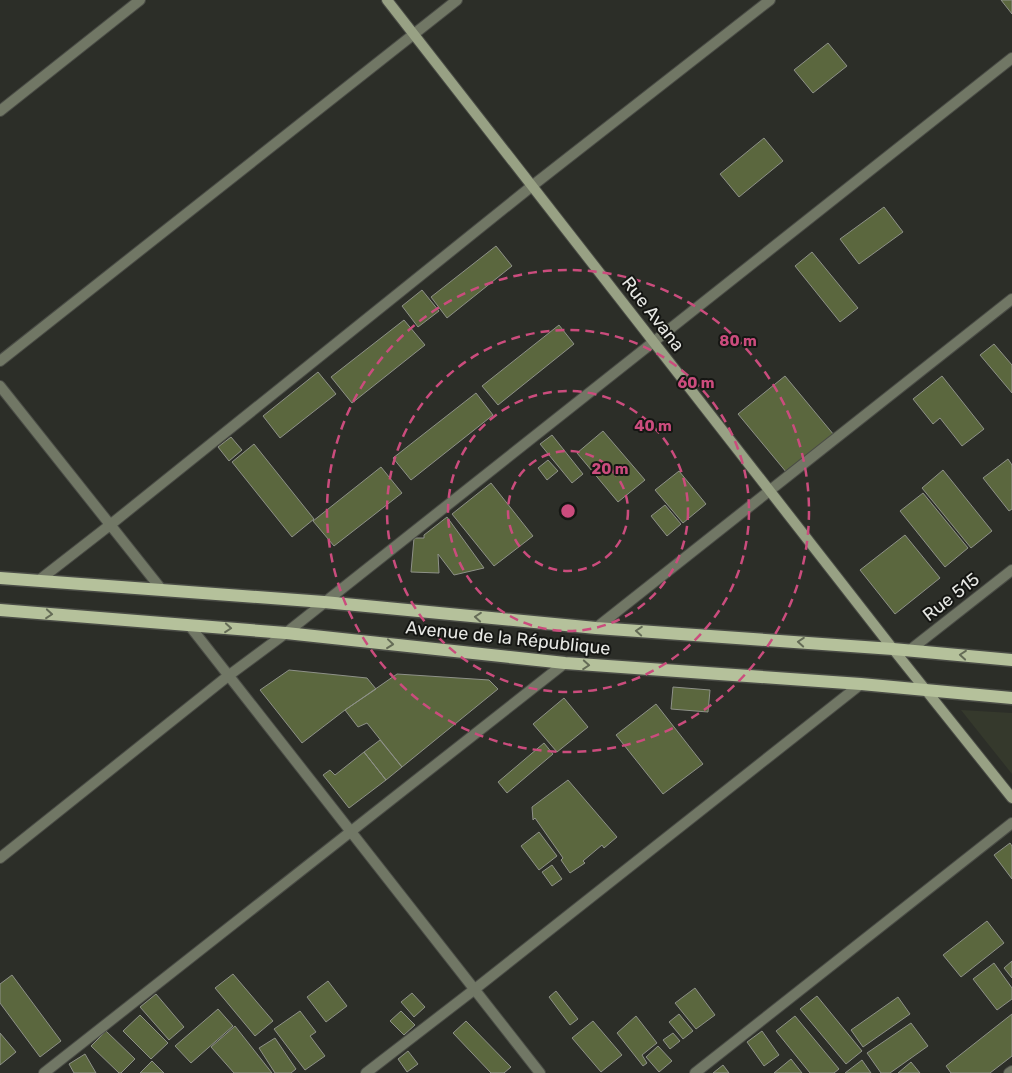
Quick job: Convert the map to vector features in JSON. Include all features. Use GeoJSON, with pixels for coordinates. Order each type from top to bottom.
{"type":"FeatureCollection","features":[{"type":"Feature","properties":{"kind":"main road","name":"Rue Avana"},"geometry":{"type":"LineString","coordinates":[[388,0],[893,649],[1012,798]]}},
{"type":"Feature","properties":{"kind":"main road","name":"Avenue de la République"},"geometry":{"type":"LineString","coordinates":[[0,578],[324,602],[596,628],[910,650],[1012,660]]}},
{"type":"Feature","properties":{"kind":"main road","name":"Avenue de la République"},"geometry":{"type":"LineString","coordinates":[[1,611],[286,633],[565,663],[862,684],[1012,698]]}},
{"type":"Feature","properties":{"kind":"street"},"geometry":{"type":"LineString","coordinates":[[0,111],[140,0]]}},
{"type":"Feature","properties":{"kind":"street"},"geometry":{"type":"LineString","coordinates":[[0,361],[457,0]]}},
{"type":"Feature","properties":{"kind":"street"},"geometry":{"type":"LineString","coordinates":[[38,581],[532,186],[770,0]]}},
{"type":"Feature","properties":{"kind":"street"},"geometry":{"type":"LineString","coordinates":[[0,858],[1012,58]]}},
{"type":"Feature","properties":{"kind":"street"},"geometry":{"type":"LineString","coordinates":[[596,628],[1012,299]]}},
{"type":"Feature","properties":{"kind":"street"},"geometry":{"type":"LineString","coordinates":[[0,386],[162,590]]}},
{"type":"Feature","properties":{"kind":"street","name":"Rue 515"},"geometry":{"type":"LineString","coordinates":[[910,650],[1012,570]]}},
{"type":"Feature","properties":{"kind":"street"},"geometry":{"type":"LineString","coordinates":[[189,625],[540,1073]]}},
{"type":"Feature","properties":{"kind":"street"},"geometry":{"type":"LineString","coordinates":[[44,1073],[565,663]]}},
{"type":"Feature","properties":{"kind":"street"},"geometry":{"type":"LineString","coordinates":[[366,1073],[862,684]]}},
{"type":"Feature","properties":{"kind":"street"},"geometry":{"type":"LineString","coordinates":[[695,1073],[1012,823]]}},
{"type":"Feature","properties":{"kind":"shaded area"},"geometry":{"type":"Polygon","coordinates":[[[961,710],[1012,713],[1012,774],[961,710]]]}},
{"type":"Feature","properties":{"kind":"building"},"geometry":{"type":"Polygon","coordinates":[[[1001,0],[1012,0],[1012,14],[1001,0]]]}},
{"type":"Feature","properties":{"kind":"building"},"geometry":{"type":"Polygon","coordinates":[[[828,43],[847,66],[813,93],[794,70],[828,43]]]}},
{"type":"Feature","properties":{"kind":"building"},"geometry":{"type":"Polygon","coordinates":[[[764,138],[783,161],[739,197],[720,174],[764,138]]]}},
{"type":"Feature","properties":{"kind":"building"},"geometry":{"type":"Polygon","coordinates":[[[884,207],[903,232],[859,264],[840,239],[884,207]]]}},
{"type":"Feature","properties":{"kind":"building"},"geometry":{"type":"Polygon","coordinates":[[[496,246],[512,266],[447,318],[431,297],[496,246]]]}},
{"type":"Feature","properties":{"kind":"building"},"geometry":{"type":"Polygon","coordinates":[[[812,252],[858,308],[840,322],[795,266],[812,252]]]}},
{"type":"Feature","properties":{"kind":"building"},"geometry":{"type":"Polygon","coordinates":[[[422,290],[439,311],[418,327],[402,306],[422,290]]]}},
{"type":"Feature","properties":{"kind":"building"},"geometry":{"type":"Polygon","coordinates":[[[404,320],[425,345],[352,403],[331,377],[404,320]]]}},
{"type":"Feature","properties":{"kind":"building"},"geometry":{"type":"Polygon","coordinates":[[[559,325],[574,344],[498,405],[482,386],[559,325]]]}},
{"type":"Feature","properties":{"kind":"building"},"geometry":{"type":"Polygon","coordinates":[[[994,344],[1012,365],[1012,393],[980,355],[994,344]]]}},
{"type":"Feature","properties":{"kind":"building"},"geometry":{"type":"Polygon","coordinates":[[[318,372],[336,394],[280,438],[263,416],[318,372]]]}},
{"type":"Feature","properties":{"kind":"building"},"geometry":{"type":"Polygon","coordinates":[[[785,376],[834,435],[787,473],[738,414],[785,376]]]}},
{"type":"Feature","properties":{"kind":"building"},"geometry":{"type":"Polygon","coordinates":[[[942,376],[984,429],[962,446],[940,418],[933,424],[913,399],[942,376]]]}},
{"type":"Feature","properties":{"kind":"building"},"geometry":{"type":"Polygon","coordinates":[[[476,393],[493,415],[411,480],[393,458],[476,393]]]}},
{"type":"Feature","properties":{"kind":"building"},"geometry":{"type":"Polygon","coordinates":[[[603,431],[645,480],[618,502],[577,453],[603,431]]]}},
{"type":"Feature","properties":{"kind":"building"},"geometry":{"type":"Polygon","coordinates":[[[552,435],[583,474],[572,483],[540,444],[552,435]]]}},
{"type":"Feature","properties":{"kind":"building"},"geometry":{"type":"Polygon","coordinates":[[[231,437],[242,450],[229,461],[218,447],[231,437]]]}},
{"type":"Feature","properties":{"kind":"building"},"geometry":{"type":"Polygon","coordinates":[[[254,444],[314,519],[292,537],[232,462],[254,444]]]}},
{"type":"Feature","properties":{"kind":"building"},"geometry":{"type":"Polygon","coordinates":[[[1008,459],[1012,465],[1012,509],[1009,511],[983,478],[1008,459]]]}},
{"type":"Feature","properties":{"kind":"building"},"geometry":{"type":"Polygon","coordinates":[[[548,460],[558,471],[547,480],[538,468],[548,460]]]}},
{"type":"Feature","properties":{"kind":"building"},"geometry":{"type":"Polygon","coordinates":[[[381,467],[402,493],[334,546],[313,521],[381,467]]]}},
{"type":"Feature","properties":{"kind":"building"},"geometry":{"type":"Polygon","coordinates":[[[943,470],[992,531],[971,548],[922,488],[943,470]]]}},
{"type":"Feature","properties":{"kind":"building"},"geometry":{"type":"Polygon","coordinates":[[[679,471],[706,504],[683,523],[655,490],[679,471]]]}},
{"type":"Feature","properties":{"kind":"building"},"geometry":{"type":"Polygon","coordinates":[[[491,483],[533,536],[494,566],[452,514],[491,483]]]}},
{"type":"Feature","properties":{"kind":"building"},"geometry":{"type":"Polygon","coordinates":[[[923,493],[968,548],[945,567],[900,511],[923,493]]]}},
{"type":"Feature","properties":{"kind":"building"},"geometry":{"type":"Polygon","coordinates":[[[665,505],[681,524],[667,536],[651,516],[665,505]]]}},
{"type":"Feature","properties":{"kind":"building"},"geometry":{"type":"Polygon","coordinates":[[[447,517],[484,568],[454,575],[438,554],[439,573],[411,572],[414,538],[424,538],[424,535],[447,517]]]}},
{"type":"Feature","properties":{"kind":"building"},"geometry":{"type":"Polygon","coordinates":[[[905,535],[940,578],[895,614],[860,570],[905,535]]]}},
{"type":"Feature","properties":{"kind":"building"},"geometry":{"type":"Polygon","coordinates":[[[289,670],[367,678],[376,689],[302,743],[260,690],[289,670]]]}},
{"type":"Feature","properties":{"kind":"building"},"geometry":{"type":"Polygon","coordinates":[[[397,674],[489,680],[498,689],[402,767],[367,723],[358,727],[345,710],[397,674]]]}},
{"type":"Feature","properties":{"kind":"building"},"geometry":{"type":"Polygon","coordinates":[[[673,687],[710,690],[708,712],[671,709],[673,687]]]}},
{"type":"Feature","properties":{"kind":"building"},"geometry":{"type":"Polygon","coordinates":[[[564,698],[588,727],[557,752],[533,724],[564,698]]]}},
{"type":"Feature","properties":{"kind":"building"},"geometry":{"type":"Polygon","coordinates":[[[656,704],[703,764],[663,794],[616,735],[656,704]]]}},
{"type":"Feature","properties":{"kind":"building"},"geometry":{"type":"Polygon","coordinates":[[[380,740],[402,767],[386,780],[364,752],[380,740]]]}},
{"type":"Feature","properties":{"kind":"building"},"geometry":{"type":"Polygon","coordinates":[[[544,743],[553,754],[507,793],[498,782],[544,743]]]}},
{"type":"Feature","properties":{"kind":"building"},"geometry":{"type":"Polygon","coordinates":[[[364,752],[386,780],[349,808],[323,775],[330,770],[335,775],[364,752]]]}},
{"type":"Feature","properties":{"kind":"building"},"geometry":{"type":"Polygon","coordinates":[[[568,780],[617,837],[604,848],[602,845],[583,861],[585,863],[570,873],[561,860],[563,858],[535,818],[533,820],[532,807],[568,780]]]}},
{"type":"Feature","properties":{"kind":"building"},"geometry":{"type":"Polygon","coordinates":[[[539,832],[557,856],[539,870],[521,846],[539,832]]]}},
{"type":"Feature","properties":{"kind":"building"},"geometry":{"type":"Polygon","coordinates":[[[1010,843],[1012,846],[1012,879],[994,855],[1010,843]]]}},
{"type":"Feature","properties":{"kind":"building"},"geometry":{"type":"Polygon","coordinates":[[[552,865],[562,879],[552,886],[542,872],[552,865]]]}},
{"type":"Feature","properties":{"kind":"building"},"geometry":{"type":"Polygon","coordinates":[[[987,921],[1004,943],[961,977],[943,955],[987,921]]]}},
{"type":"Feature","properties":{"kind":"building"},"geometry":{"type":"Polygon","coordinates":[[[1012,961],[1012,978],[1004,968],[1012,961]]]}},
{"type":"Feature","properties":{"kind":"building"},"geometry":{"type":"Polygon","coordinates":[[[994,963],[1012,988],[1012,999],[997,1010],[973,979],[994,963]]]}},
{"type":"Feature","properties":{"kind":"building"},"geometry":{"type":"Polygon","coordinates":[[[233,974],[273,1021],[255,1036],[215,988],[233,974]]]}},
{"type":"Feature","properties":{"kind":"building"},"geometry":{"type":"Polygon","coordinates":[[[12,975],[61,1041],[40,1057],[0,1003],[0,984],[12,975]]]}},
{"type":"Feature","properties":{"kind":"building"},"geometry":{"type":"Polygon","coordinates":[[[328,981],[347,1006],[326,1022],[307,997],[328,981]]]}},
{"type":"Feature","properties":{"kind":"building"},"geometry":{"type":"Polygon","coordinates":[[[695,988],[715,1015],[696,1029],[675,1003],[695,988]]]}},
{"type":"Feature","properties":{"kind":"building"},"geometry":{"type":"Polygon","coordinates":[[[556,991],[578,1019],[570,1025],[549,997],[556,991]]]}},
{"type":"Feature","properties":{"kind":"building"},"geometry":{"type":"Polygon","coordinates":[[[412,993],[425,1007],[414,1017],[401,1002],[412,993]]]}},
{"type":"Feature","properties":{"kind":"building"},"geometry":{"type":"Polygon","coordinates":[[[156,994],[184,1027],[169,1040],[140,1007],[156,994]]]}},
{"type":"Feature","properties":{"kind":"building"},"geometry":{"type":"Polygon","coordinates":[[[817,996],[862,1051],[846,1064],[800,1009],[817,996]]]}},
{"type":"Feature","properties":{"kind":"building"},"geometry":{"type":"Polygon","coordinates":[[[898,997],[910,1014],[863,1047],[851,1030],[898,997]]]}},
{"type":"Feature","properties":{"kind":"building"},"geometry":{"type":"Polygon","coordinates":[[[218,1009],[233,1026],[191,1063],[175,1046],[218,1009]]]}},
{"type":"Feature","properties":{"kind":"building"},"geometry":{"type":"Polygon","coordinates":[[[300,1011],[316,1032],[310,1036],[325,1056],[305,1070],[274,1029],[300,1011]]]}},
{"type":"Feature","properties":{"kind":"building"},"geometry":{"type":"Polygon","coordinates":[[[401,1011],[415,1025],[404,1035],[390,1021],[401,1011]]]}},
{"type":"Feature","properties":{"kind":"building"},"geometry":{"type":"Polygon","coordinates":[[[679,1014],[693,1031],[683,1039],[669,1022],[679,1014]]]}},
{"type":"Feature","properties":{"kind":"building"},"geometry":{"type":"Polygon","coordinates":[[[1012,1014],[1012,1056],[990,1073],[951,1073],[946,1066],[1012,1014]]]}},
{"type":"Feature","properties":{"kind":"building"},"geometry":{"type":"Polygon","coordinates":[[[140,1015],[168,1043],[151,1059],[123,1031],[140,1015]]]}},
{"type":"Feature","properties":{"kind":"building"},"geometry":{"type":"Polygon","coordinates":[[[636,1016],[657,1043],[642,1055],[647,1063],[643,1066],[617,1033],[636,1016]]]}},
{"type":"Feature","properties":{"kind":"building"},"geometry":{"type":"Polygon","coordinates":[[[795,1016],[839,1069],[834,1073],[810,1073],[776,1031],[795,1016]]]}},
{"type":"Feature","properties":{"kind":"building"},"geometry":{"type":"Polygon","coordinates":[[[466,1021],[511,1067],[504,1073],[491,1073],[453,1033],[466,1021]]]}},
{"type":"Feature","properties":{"kind":"building"},"geometry":{"type":"Polygon","coordinates":[[[593,1021],[622,1055],[601,1072],[572,1038],[593,1021]]]}},
{"type":"Feature","properties":{"kind":"building"},"geometry":{"type":"Polygon","coordinates":[[[911,1023],[928,1046],[890,1073],[881,1073],[867,1053],[911,1023]]]}},
{"type":"Feature","properties":{"kind":"building"},"geometry":{"type":"Polygon","coordinates":[[[235,1026],[272,1073],[234,1073],[211,1047],[235,1026]]]}},
{"type":"Feature","properties":{"kind":"building"},"geometry":{"type":"Polygon","coordinates":[[[106,1031],[135,1059],[121,1073],[91,1046],[106,1031]]]}},
{"type":"Feature","properties":{"kind":"building"},"geometry":{"type":"Polygon","coordinates":[[[762,1031],[779,1055],[764,1066],[747,1042],[762,1031]]]}},
{"type":"Feature","properties":{"kind":"building"},"geometry":{"type":"Polygon","coordinates":[[[0,1033],[16,1052],[0,1065],[0,1033]]]}},
{"type":"Feature","properties":{"kind":"building"},"geometry":{"type":"Polygon","coordinates":[[[673,1033],[680,1041],[670,1049],[663,1040],[673,1033]]]}},
{"type":"Feature","properties":{"kind":"building"},"geometry":{"type":"Polygon","coordinates":[[[275,1038],[296,1069],[291,1073],[275,1073],[259,1048],[275,1038]]]}},
{"type":"Feature","properties":{"kind":"building"},"geometry":{"type":"Polygon","coordinates":[[[658,1046],[672,1061],[659,1072],[646,1057],[658,1046]]]}},
{"type":"Feature","properties":{"kind":"building"},"geometry":{"type":"Polygon","coordinates":[[[408,1051],[418,1064],[407,1072],[398,1059],[408,1051]]]}},
{"type":"Feature","properties":{"kind":"building"},"geometry":{"type":"Polygon","coordinates":[[[85,1054],[96,1073],[74,1073],[69,1064],[85,1054]]]}},
{"type":"Feature","properties":{"kind":"building"},"geometry":{"type":"Polygon","coordinates":[[[791,1059],[802,1073],[774,1073],[791,1059]]]}},
{"type":"Feature","properties":{"kind":"building"},"geometry":{"type":"Polygon","coordinates":[[[862,1060],[871,1073],[845,1073],[862,1060]]]}},
{"type":"Feature","properties":{"kind":"building"},"geometry":{"type":"Polygon","coordinates":[[[152,1061],[164,1073],[140,1073],[152,1061]]]}},
{"type":"Feature","properties":{"kind":"building"},"geometry":{"type":"Polygon","coordinates":[[[911,1062],[920,1073],[898,1073],[911,1062]]]}},
{"type":"Feature","properties":{"kind":"building"},"geometry":{"type":"Polygon","coordinates":[[[723,1065],[729,1073],[713,1073],[723,1065]]]}}]}
